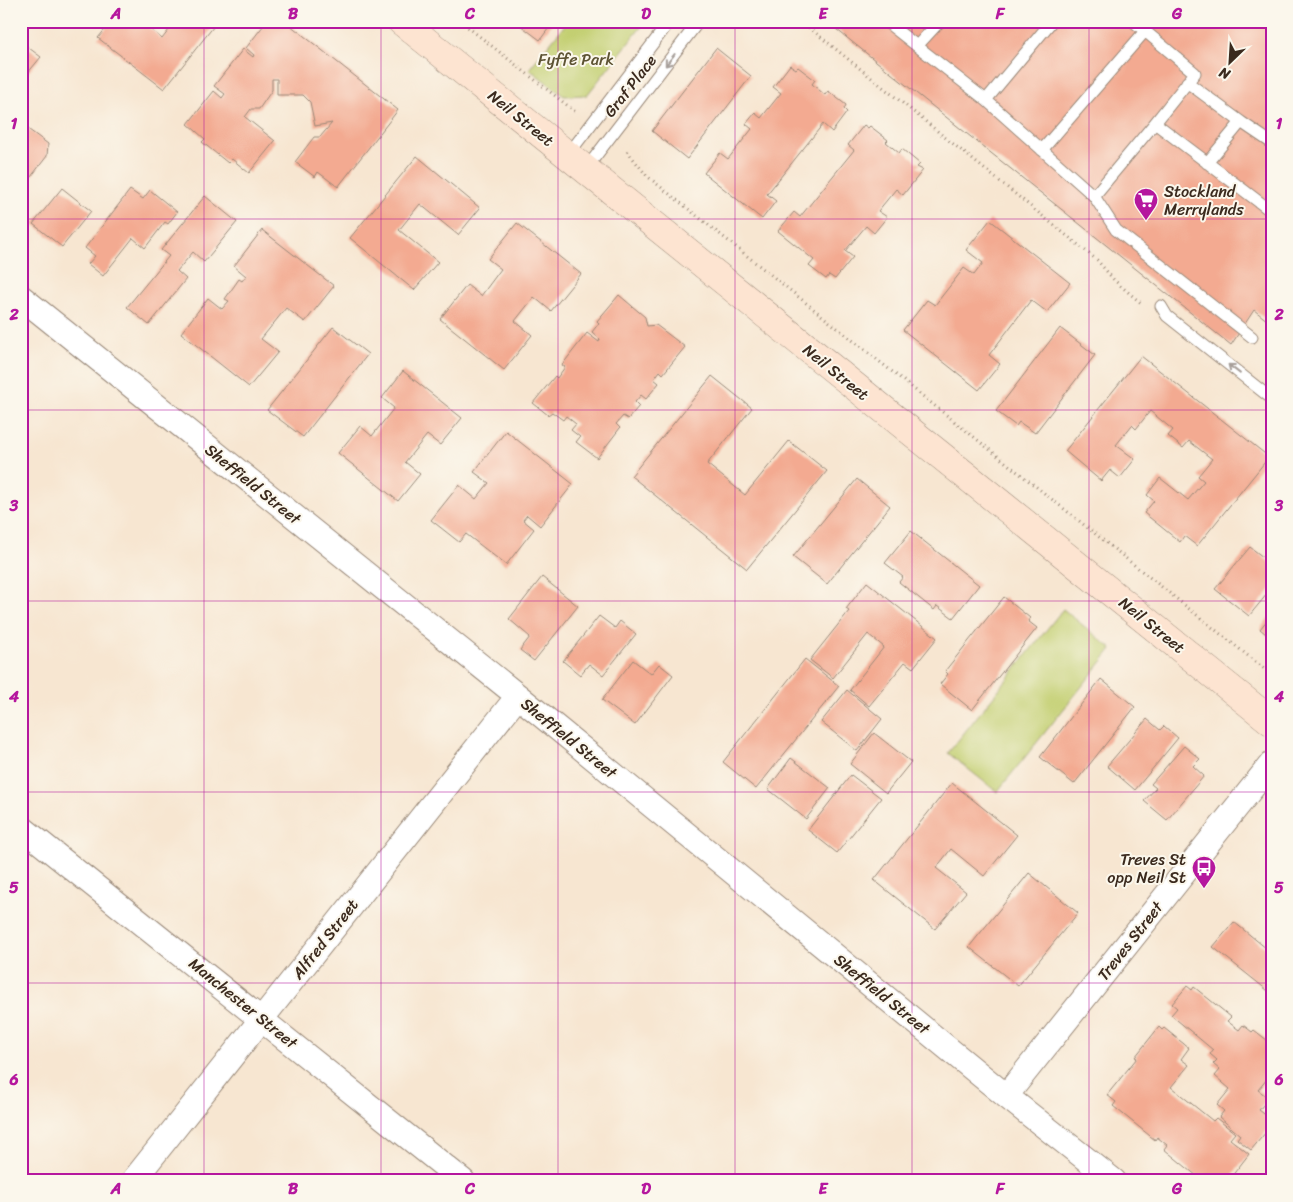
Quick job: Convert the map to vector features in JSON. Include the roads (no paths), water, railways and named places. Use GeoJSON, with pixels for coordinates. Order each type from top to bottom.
{"type":"FeatureCollection","features":[{"type":"Feature","properties":{"kind":"main road","name":"Neil Street"},"geometry":{"type":"LineString","coordinates":[[401,21],[1272,722]]}},
{"type":"Feature","properties":{"kind":"street","name":"Sheffield Street"},"geometry":{"type":"LineString","coordinates":[[21,297],[518,696],[1006,1096],[1114,1181]]}},
{"type":"Feature","properties":{"kind":"street","name":"Alfred Street"},"geometry":{"type":"LineString","coordinates":[[133,1181],[518,696]]}},
{"type":"Feature","properties":{"kind":"street","name":"Treves Street"},"geometry":{"type":"LineString","coordinates":[[1006,1096],[1272,763]]}},
{"type":"Feature","properties":{"kind":"street","name":"Manchester Street"},"geometry":{"type":"LineString","coordinates":[[21,827],[262,1018],[463,1181]]}},
{"type":"Feature","properties":{"kind":"lane","name":"Graf Place"},"geometry":{"type":"LineString","coordinates":[[576,163],[670,21]]}},
{"type":"Feature","properties":{"kind":"lane","name":"Graf Place"},"geometry":{"type":"LineString","coordinates":[[576,163],[699,21]]}},
{"type":"Feature","properties":{"kind":"lane"},"geometry":{"type":"LineString","coordinates":[[886,21],[986,100],[1094,196],[1116,230],[1252,337]]}},
{"type":"Feature","properties":{"kind":"lane"},"geometry":{"type":"LineString","coordinates":[[917,46],[940,21]]}},
{"type":"Feature","properties":{"kind":"lane"},"geometry":{"type":"LineString","coordinates":[[986,100],[1052,21]]}},
{"type":"Feature","properties":{"kind":"lane"},"geometry":{"type":"LineString","coordinates":[[1094,196],[1194,73],[1146,30],[1133,21]]}},
{"type":"Feature","properties":{"kind":"lane"},"geometry":{"type":"LineString","coordinates":[[1042,150],[1146,30]]}},
{"type":"Feature","properties":{"kind":"lane"},"geometry":{"type":"LineString","coordinates":[[1187,82],[1272,144]]}},
{"type":"Feature","properties":{"kind":"lane"},"geometry":{"type":"LineString","coordinates":[[1207,163],[1241,122]]}},
{"type":"Feature","properties":{"kind":"lane"},"geometry":{"type":"LineString","coordinates":[[1155,123],[1272,210]]}},
{"type":"Feature","properties":{"kind":"lane"},"geometry":{"type":"LineString","coordinates":[[1160,306],[1167,316],[1272,399]]}},
{"type":"Feature","properties":{"kind":"place","name":"Stockland Merrylands"},"geometry":{"type":"Point","coordinates":[1146,221]}},
{"type":"Feature","properties":{"kind":"place","name":"Treves St opp Neil St"},"geometry":{"type":"Point","coordinates":[1204,889]}},
{"type":"Feature","properties":{"kind":"park label","name":"Fyffe Park"},"geometry":{"type":"Point","coordinates":[576,59]}}]}
